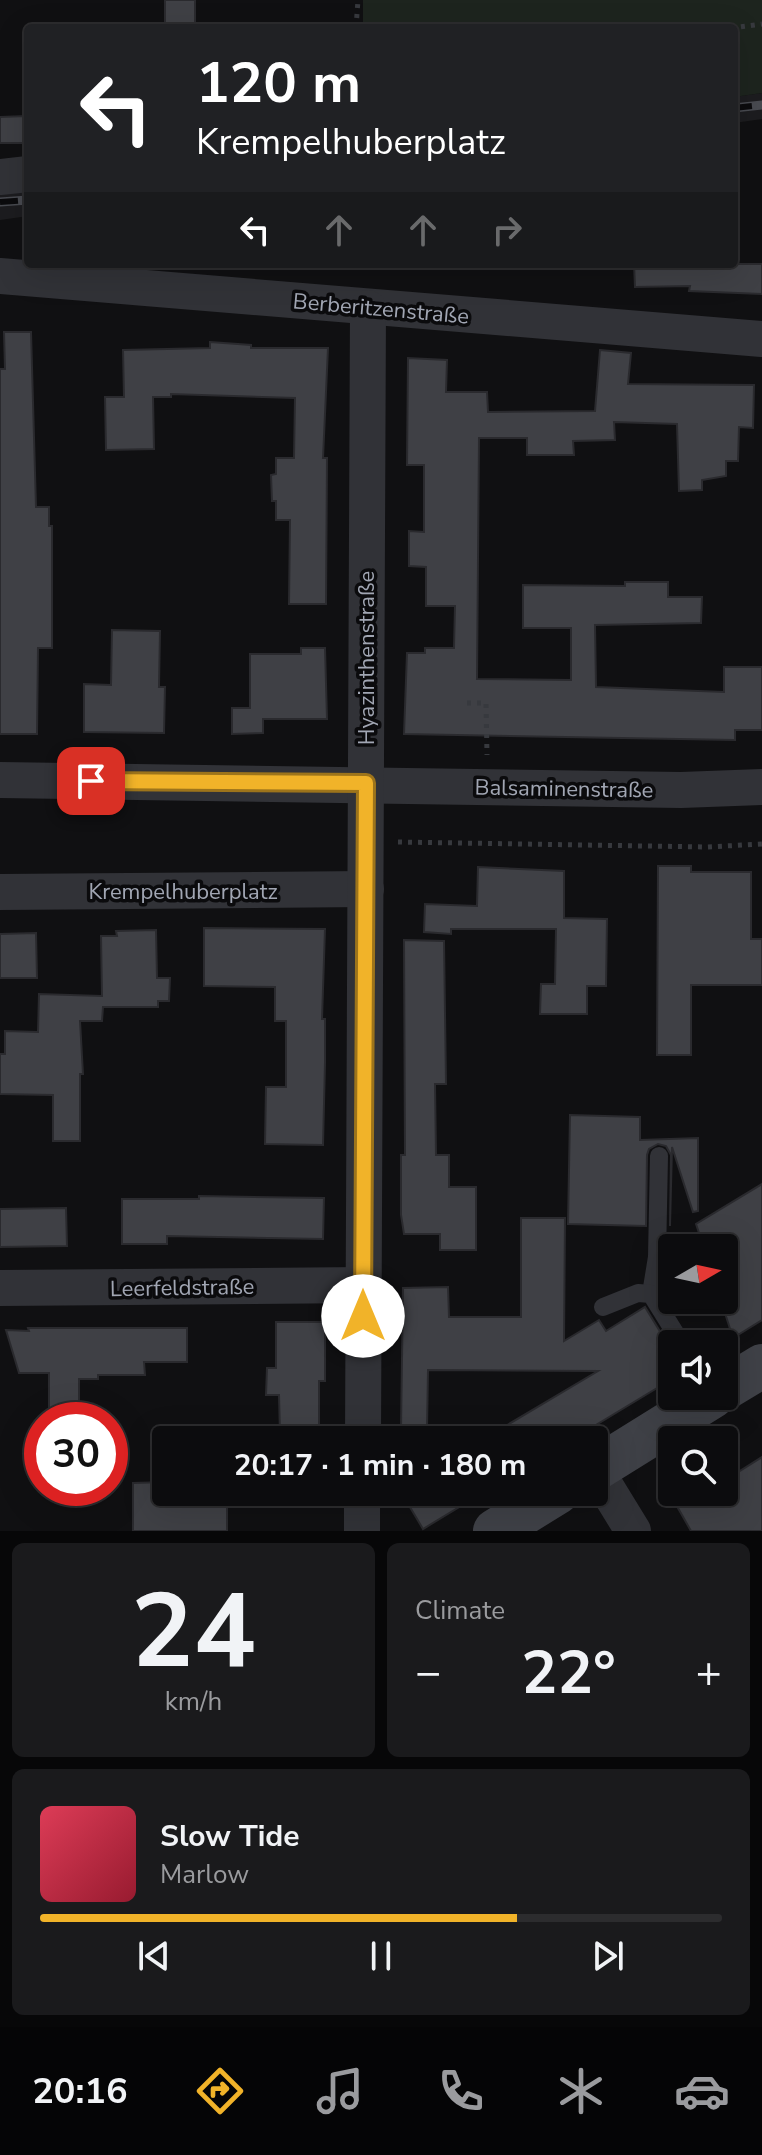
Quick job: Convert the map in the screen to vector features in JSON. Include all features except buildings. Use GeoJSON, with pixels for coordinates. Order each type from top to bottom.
{"type":"FeatureCollection","features":[{"type":"Feature","properties":{"kind":"main road"},"geometry":{"type":"LineString","coordinates":[[738,1381],[762,1366]]}},
{"type":"Feature","properties":{"kind":"main road"},"geometry":{"type":"LineString","coordinates":[[608,1462],[691,1410]]}},
{"type":"Feature","properties":{"kind":"main road"},"geometry":{"type":"LineString","coordinates":[[495,1531],[535,1506]]}},
{"type":"Feature","properties":{"kind":"street"},"geometry":{"type":"LineString","coordinates":[[0,177],[24,174]]}},
{"type":"Feature","properties":{"kind":"street","name":"Berberitzenstraße"},"geometry":{"type":"LineString","coordinates":[[0,276],[762,339]]}},
{"type":"Feature","properties":{"kind":"street","name":"Hyazinthenstraße"},"geometry":{"type":"LineString","coordinates":[[363,1426],[368,308]]}},
{"type":"Feature","properties":{"kind":"street"},"geometry":{"type":"LineString","coordinates":[[0,780],[366,783]]}},
{"type":"Feature","properties":{"kind":"street","name":"Balsaminenstraße"},"geometry":{"type":"LineString","coordinates":[[366,783],[681,790],[762,787]]}},
{"type":"Feature","properties":{"kind":"street","name":"Krempelhuberplatz"},"geometry":{"type":"LineString","coordinates":[[0,892],[366,889]]}},
{"type":"Feature","properties":{"kind":"street","name":"Leerfeldstraße"},"geometry":{"type":"LineString","coordinates":[[0,1288],[364,1285]]}},
{"type":"Feature","properties":{"kind":"street"},"geometry":{"type":"LineString","coordinates":[[608,1491],[633,1531]]}},
{"type":"Feature","properties":{"kind":"street"},"geometry":{"type":"LineString","coordinates":[[362,1506],[362,1531]]}},
{"type":"Feature","properties":{"kind":"lane"},"geometry":{"type":"LineString","coordinates":[[659,1156],[657,1257],[651,1294],[673,1330]]}},
{"type":"Feature","properties":{"kind":"lane"},"geometry":{"type":"LineString","coordinates":[[603,1307],[638,1293],[651,1294]]}},
{"type":"Feature","properties":{"kind":"path"},"geometry":{"type":"LineString","coordinates":[[356,24],[358,0]]}},
{"type":"Feature","properties":{"kind":"path"},"geometry":{"type":"LineString","coordinates":[[738,27],[762,24]]}},
{"type":"Feature","properties":{"kind":"path"},"geometry":{"type":"LineString","coordinates":[[467,703],[486,703],[487,786]]}},
{"type":"Feature","properties":{"kind":"path"},"geometry":{"type":"LineString","coordinates":[[365,841],[707,847],[762,844]]}},
{"type":"Feature","properties":{"kind":"shaded area"},"geometry":{"type":"Polygon","coordinates":[[[363,0],[762,0],[762,93],[738,96],[738,24],[363,24],[363,0]]]}},
{"type":"Feature","properties":{"kind":"shaded area"},"geometry":{"type":"Polygon","coordinates":[[[762,93],[762,119],[738,122],[738,96],[762,93]]]}},
{"type":"Feature","properties":{"kind":"shaded area"},"geometry":{"type":"Polygon","coordinates":[[[24,180],[24,217],[0,220],[0,182],[24,180]]]}},
{"type":"Feature","properties":{"kind":"railway"},"geometry":{"type":"LineString","coordinates":[[738,108],[762,105]]}},
{"type":"Feature","properties":{"kind":"railway"},"geometry":{"type":"LineString","coordinates":[[0,202],[24,200]]}},
{"type":"Feature","properties":{"kind":"route"},"geometry":{"type":"LineString","coordinates":[[91,781],[366,783],[363,1316]]}}]}
